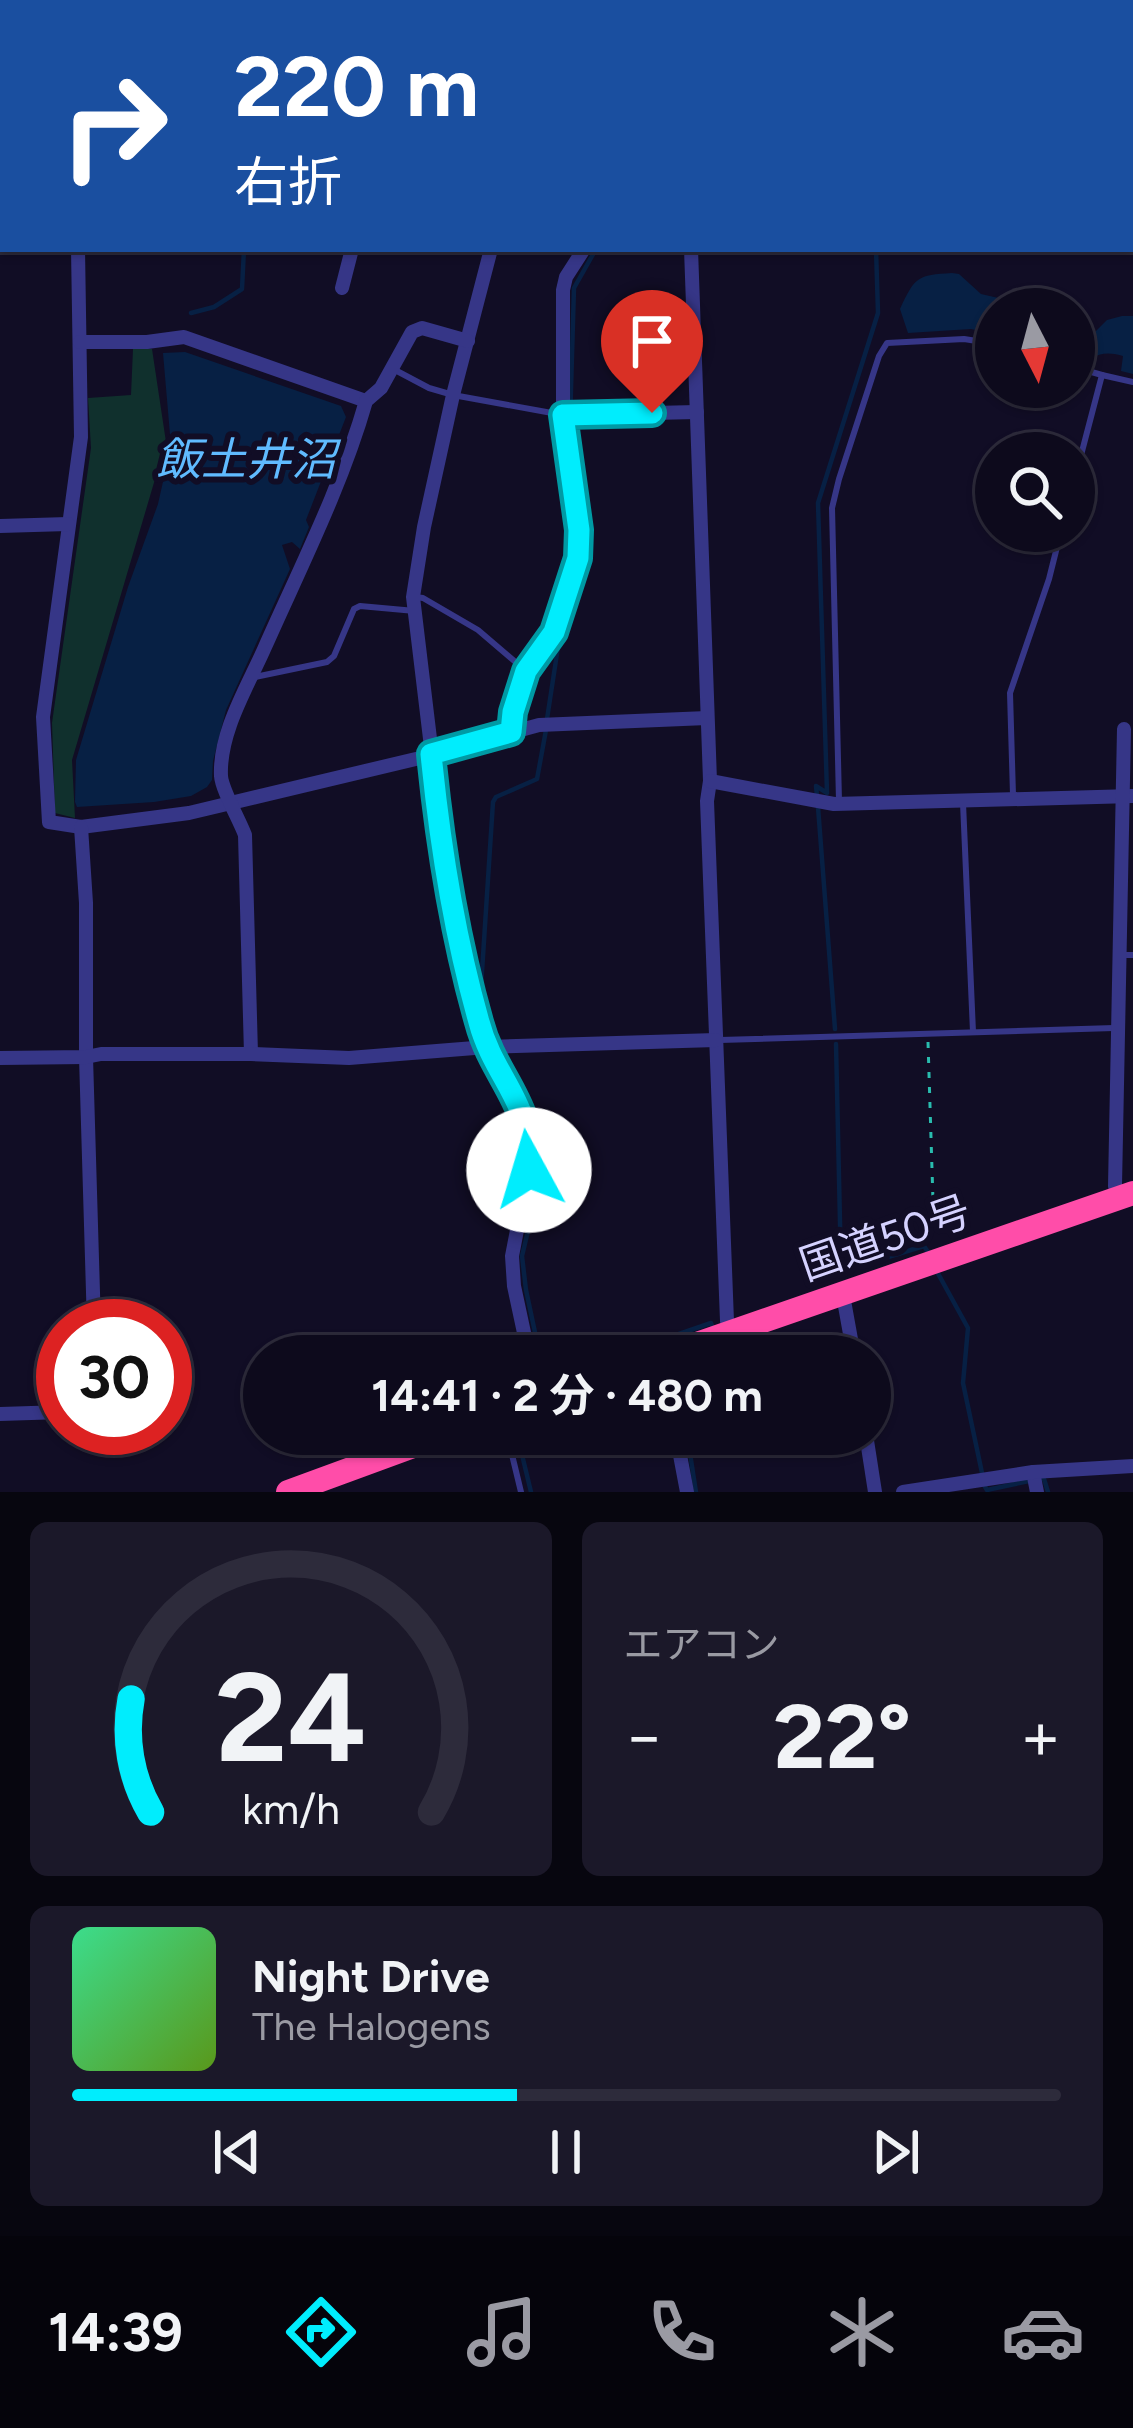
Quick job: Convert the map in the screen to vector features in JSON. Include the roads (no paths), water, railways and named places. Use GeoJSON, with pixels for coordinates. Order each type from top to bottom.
{"type":"FeatureCollection","features":[{"type":"Feature","properties":{"kind":"highway","name":"国道50号"},"geometry":{"type":"LineString","coordinates":[[724,1335],[1126,1196]]}},
{"type":"Feature","properties":{"kind":"highway"},"geometry":{"type":"LineString","coordinates":[[289,1492],[389,1455]]}},
{"type":"Feature","properties":{"kind":"street"},"geometry":{"type":"LineString","coordinates":[[78,252],[81,436],[43,717],[49,822],[81,826],[189,813],[554,723],[707,718]]}},
{"type":"Feature","properties":{"kind":"street"},"geometry":{"type":"LineString","coordinates":[[342,288],[351,252]]}},
{"type":"Feature","properties":{"kind":"street"},"geometry":{"type":"LineString","coordinates":[[487,252],[424,527],[414,604],[449,897],[487,1047],[520,1105],[529,1142],[527,1182],[512,1256],[524,1335]]}},
{"type":"Feature","properties":{"kind":"street"},"geometry":{"type":"LineString","coordinates":[[582,252],[563,290],[563,415],[697,412]]}},
{"type":"Feature","properties":{"kind":"street"},"geometry":{"type":"LineString","coordinates":[[691,252],[707,801],[730,1333]]}},
{"type":"Feature","properties":{"kind":"street"},"geometry":{"type":"LineString","coordinates":[[251,1054],[245,835],[220,774],[231,724],[322,519],[366,401],[381,388],[412,332],[422,328],[468,341]]}},
{"type":"Feature","properties":{"kind":"street"},"geometry":{"type":"LineString","coordinates":[[80,342],[184,337],[366,401]]}},
{"type":"Feature","properties":{"kind":"street"},"geometry":{"type":"LineString","coordinates":[[0,526],[68,524]]}},
{"type":"Feature","properties":{"kind":"street"},"geometry":{"type":"LineString","coordinates":[[1126,1196],[1115,1186],[1118,1028],[1127,955],[1128,726]]}},
{"type":"Feature","properties":{"kind":"street"},"geometry":{"type":"LineString","coordinates":[[710,781],[839,804],[1128,796]]}},
{"type":"Feature","properties":{"kind":"street"},"geometry":{"type":"LineString","coordinates":[[81,826],[93,1299]]}},
{"type":"Feature","properties":{"kind":"street"},"geometry":{"type":"LineString","coordinates":[[0,1058],[251,1054],[350,1058],[487,1047],[716,1040]]}},
{"type":"Feature","properties":{"kind":"street"},"geometry":{"type":"LineString","coordinates":[[843,1294],[850,1335]]}},
{"type":"Feature","properties":{"kind":"street"},"geometry":{"type":"LineString","coordinates":[[0,1414],[36,1413]]}},
{"type":"Feature","properties":{"kind":"street"},"geometry":{"type":"LineString","coordinates":[[680,1455],[687,1492]]}},
{"type":"Feature","properties":{"kind":"street"},"geometry":{"type":"LineString","coordinates":[[869,1455],[875,1492]]}},
{"type":"Feature","properties":{"kind":"street"},"geometry":{"type":"LineString","coordinates":[[903,1492],[1033,1472],[1133,1466]]}},
{"type":"Feature","properties":{"kind":"street"},"geometry":{"type":"LineString","coordinates":[[1033,1472],[1036,1492]]}},
{"type":"Feature","properties":{"kind":"lane"},"geometry":{"type":"LineString","coordinates":[[839,804],[832,508],[838,479],[887,343],[975,341]]}},
{"type":"Feature","properties":{"kind":"lane"},"geometry":{"type":"LineString","coordinates":[[392,368],[429,388],[563,415],[579,530],[578,558],[554,632],[526,671],[511,732]]}},
{"type":"Feature","properties":{"kind":"lane"},"geometry":{"type":"LineString","coordinates":[[1095,373],[1133,382]]}},
{"type":"Feature","properties":{"kind":"lane"},"geometry":{"type":"LineString","coordinates":[[1087,432],[1102,375]]}},
{"type":"Feature","properties":{"kind":"lane"},"geometry":{"type":"LineString","coordinates":[[1013,800],[1010,693],[1056,552]]}},
{"type":"Feature","properties":{"kind":"lane"},"geometry":{"type":"LineString","coordinates":[[252,677],[326,662],[334,656],[354,609],[360,606],[414,604],[423,598],[478,630],[526,671]]}},
{"type":"Feature","properties":{"kind":"lane"},"geometry":{"type":"LineString","coordinates":[[963,802],[973,1032]]}},
{"type":"Feature","properties":{"kind":"lane"},"geometry":{"type":"LineString","coordinates":[[716,1040],[1118,1028]]}},
{"type":"Feature","properties":{"kind":"lane"},"geometry":{"type":"LineString","coordinates":[[512,1455],[521,1492]]}},
{"type":"Feature","properties":{"kind":"water"},"geometry":{"type":"Polygon","coordinates":[[[959,274],[975,289],[975,330],[908,333],[900,309],[914,284],[924,277],[959,274]]]}},
{"type":"Feature","properties":{"kind":"water"},"geometry":{"type":"Polygon","coordinates":[[[1133,316],[1133,374],[1121,371],[1123,356],[1095,357],[1095,332],[1107,320],[1133,316]]]}},
{"type":"Feature","properties":{"kind":"water","name":"飯土井沼"},"geometry":{"type":"Polygon","coordinates":[[[185,352],[341,406],[346,417],[306,520],[309,527],[300,549],[292,542],[282,545],[290,569],[226,710],[212,780],[191,796],[77,807],[76,760],[158,504],[171,446],[163,353],[185,352]]]}},
{"type":"Feature","properties":{"kind":"waterway"},"geometry":{"type":"LineString","coordinates":[[191,313],[214,307],[242,289],[244,252]]}},
{"type":"Feature","properties":{"kind":"waterway"},"geometry":{"type":"LineString","coordinates":[[547,719],[560,634],[584,565],[584,516],[570,423],[574,288],[594,252]]}},
{"type":"Feature","properties":{"kind":"waterway"},"geometry":{"type":"LineString","coordinates":[[817,796],[816,786],[827,793],[818,503],[878,313],[876,252]]}},
{"type":"Feature","properties":{"kind":"waterway"},"geometry":{"type":"LineString","coordinates":[[498,1041],[481,987],[493,802],[537,779],[546,730]]}},
{"type":"Feature","properties":{"kind":"waterway"},"geometry":{"type":"LineString","coordinates":[[818,807],[835,1029]]}},
{"type":"Feature","properties":{"kind":"waterway"},"geometry":{"type":"LineString","coordinates":[[836,1044],[841,1267],[846,1270],[924,1246],[928,1252]]}},
{"type":"Feature","properties":{"kind":"waterway"},"geometry":{"type":"LineString","coordinates":[[503,1051],[535,1112],[545,1160],[522,1256],[536,1335]]}},
{"type":"Feature","properties":{"kind":"waterway"},"geometry":{"type":"LineString","coordinates":[[935,1268],[968,1328],[963,1383],[982,1473]]}},
{"type":"Feature","properties":{"kind":"waterway"},"geometry":{"type":"LineString","coordinates":[[676,1335],[711,1323],[713,1328]]}},
{"type":"Feature","properties":{"kind":"waterway"},"geometry":{"type":"LineString","coordinates":[[522,1455],[531,1492]]}},
{"type":"Feature","properties":{"kind":"waterway"},"geometry":{"type":"LineString","coordinates":[[690,1455],[696,1492]]}},
{"type":"Feature","properties":{"kind":"waterway"},"geometry":{"type":"LineString","coordinates":[[1040,1479],[1048,1492]]}},
{"type":"Feature","properties":{"kind":"waterway"},"geometry":{"type":"LineString","coordinates":[[984,1485],[987,1490],[1029,1481]]}}]}
